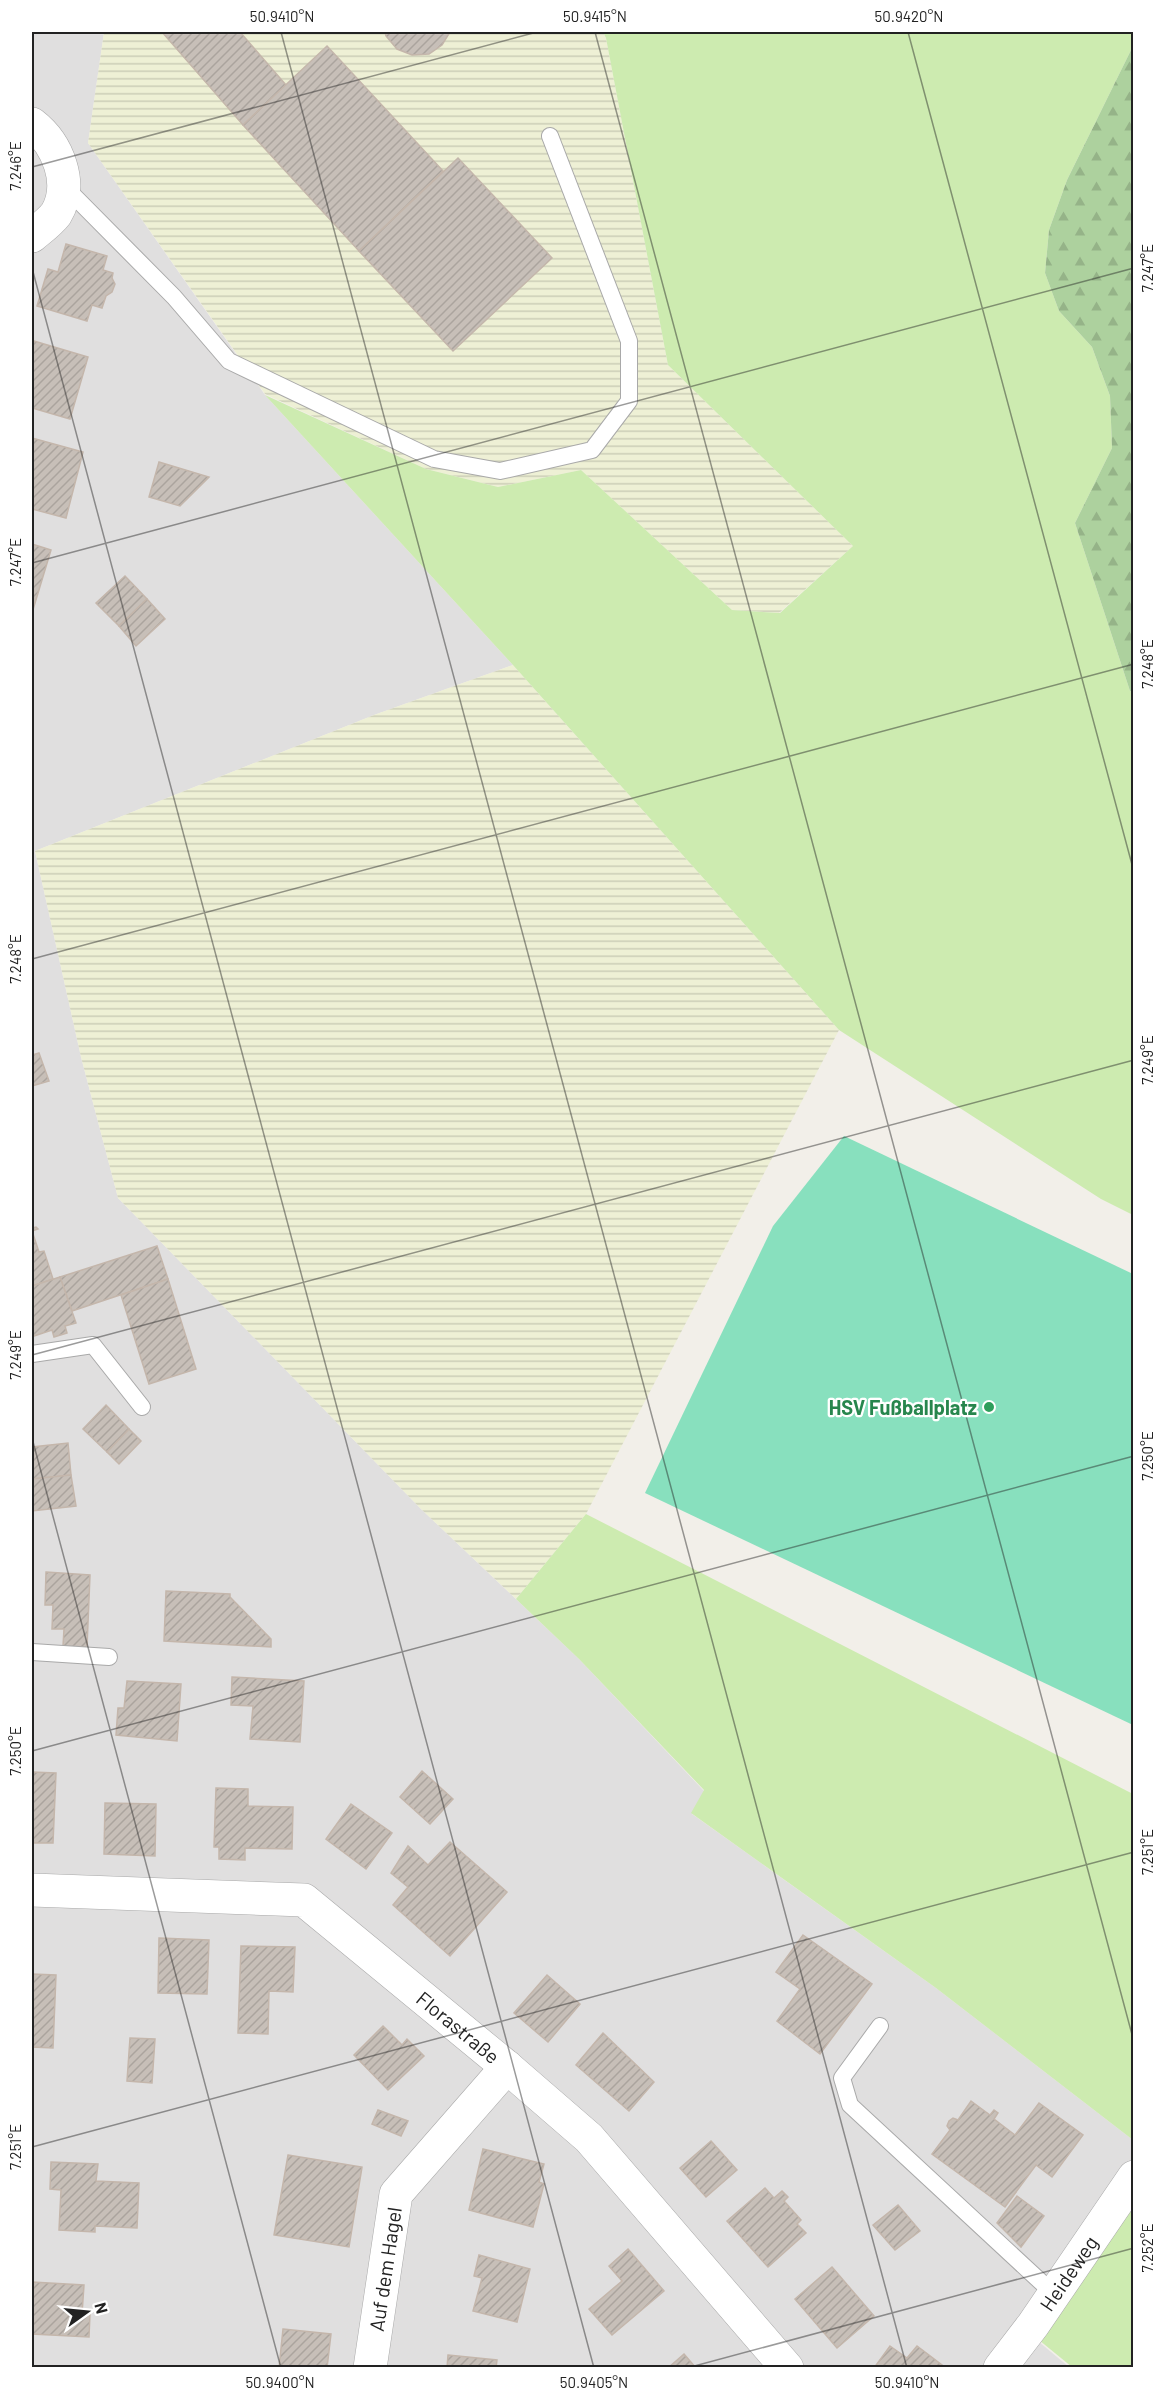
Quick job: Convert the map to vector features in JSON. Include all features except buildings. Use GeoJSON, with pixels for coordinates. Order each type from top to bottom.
{"type":"FeatureCollection","features":[{"type":"Feature","properties":{"kind":"street"},"geometry":{"type":"LineString","coordinates":[[32,124],[58,156],[65,187],[55,215],[32,236]]}},
{"type":"Feature","properties":{"kind":"street","name":"Florastraße"},"geometry":{"type":"LineString","coordinates":[[32,1890],[304,1900],[507,2067],[589,2138],[787,2367]]}},
{"type":"Feature","properties":{"kind":"street","name":"Auf dem Hagel"},"geometry":{"type":"LineString","coordinates":[[370,2367],[396,2194],[507,2067]]}},
{"type":"Feature","properties":{"kind":"street","name":"Heideweg"},"geometry":{"type":"LineString","coordinates":[[1000,2367],[1054,2294],[1134,2177]]}},
{"type":"Feature","properties":{"kind":"lane"},"geometry":{"type":"LineString","coordinates":[[65,187],[174,297],[229,361],[434,459],[500,471],[592,450],[629,401],[629,341],[550,136]]}},
{"type":"Feature","properties":{"kind":"lane"},"geometry":{"type":"LineString","coordinates":[[32,1354],[93,1345],[142,1407]]}},
{"type":"Feature","properties":{"kind":"lane"},"geometry":{"type":"LineString","coordinates":[[32,1652],[109,1657]]}},
{"type":"Feature","properties":{"kind":"lane"},"geometry":{"type":"LineString","coordinates":[[880,2025],[842,2078],[850,2105],[1054,2294]]}},
{"type":"Feature","properties":{"kind":"shaded area"},"geometry":{"type":"Polygon","coordinates":[[[32,32],[104,32],[88,143],[265,395],[513,665],[374,715],[35,851],[81,1057],[118,1198],[421,1509],[579,1659],[704,1791],[692,1814],[936,1988],[1133,2140],[1134,2156],[1015,2322],[1069,2367],[32,2368],[32,32]]]}},
{"type":"Feature","properties":{"kind":"green space"},"geometry":{"type":"Polygon","coordinates":[[[104,32],[603,32],[668,365],[853,546],[779,613],[732,610],[581,470],[498,487],[426,469],[265,394],[88,143],[104,32]]]}},
{"type":"Feature","properties":{"kind":"green space"},"geometry":{"type":"Polygon","coordinates":[[[603,32],[1133,32],[1133,46],[1067,180],[1049,230],[1045,273],[1059,311],[1092,347],[1110,396],[1112,448],[1075,523],[1130,691],[1133,692],[1133,1215],[1101,1199],[839,1030],[513,665],[265,395],[426,469],[498,487],[581,470],[732,610],[780,613],[853,546],[668,365],[603,32]]]}},
{"type":"Feature","properties":{"kind":"green space"},"geometry":{"type":"Polygon","coordinates":[[[1133,46],[1134,692],[1130,691],[1075,523],[1112,448],[1110,396],[1092,347],[1059,311],[1045,273],[1049,230],[1067,180],[1133,46]]]}},
{"type":"Feature","properties":{"kind":"green space"},"geometry":{"type":"Polygon","coordinates":[[[513,665],[839,1030],[586,1514],[516,1599],[421,1509],[118,1198],[81,1057],[35,851],[374,715],[513,665]]]}},
{"type":"Feature","properties":{"kind":"green space","name":"HSV Fußballplatz"},"geometry":{"type":"Polygon","coordinates":[[[844,1136],[1133,1274],[1133,1725],[645,1493],[773,1226],[844,1136]]]}},
{"type":"Feature","properties":{"kind":"green space"},"geometry":{"type":"Polygon","coordinates":[[[586,1514],[1133,1794],[1133,2140],[936,1988],[691,1813],[704,1790],[579,1659],[516,1599],[586,1514]]]}},
{"type":"Feature","properties":{"kind":"green space"},"geometry":{"type":"Polygon","coordinates":[[[1133,2205],[1133,2367],[1072,2367],[1039,2340],[1133,2205]]]}},
{"type":"Feature","properties":{"kind":"place","name":"HSV Fußballplatz"},"geometry":{"type":"Point","coordinates":[989,1407]}}]}
